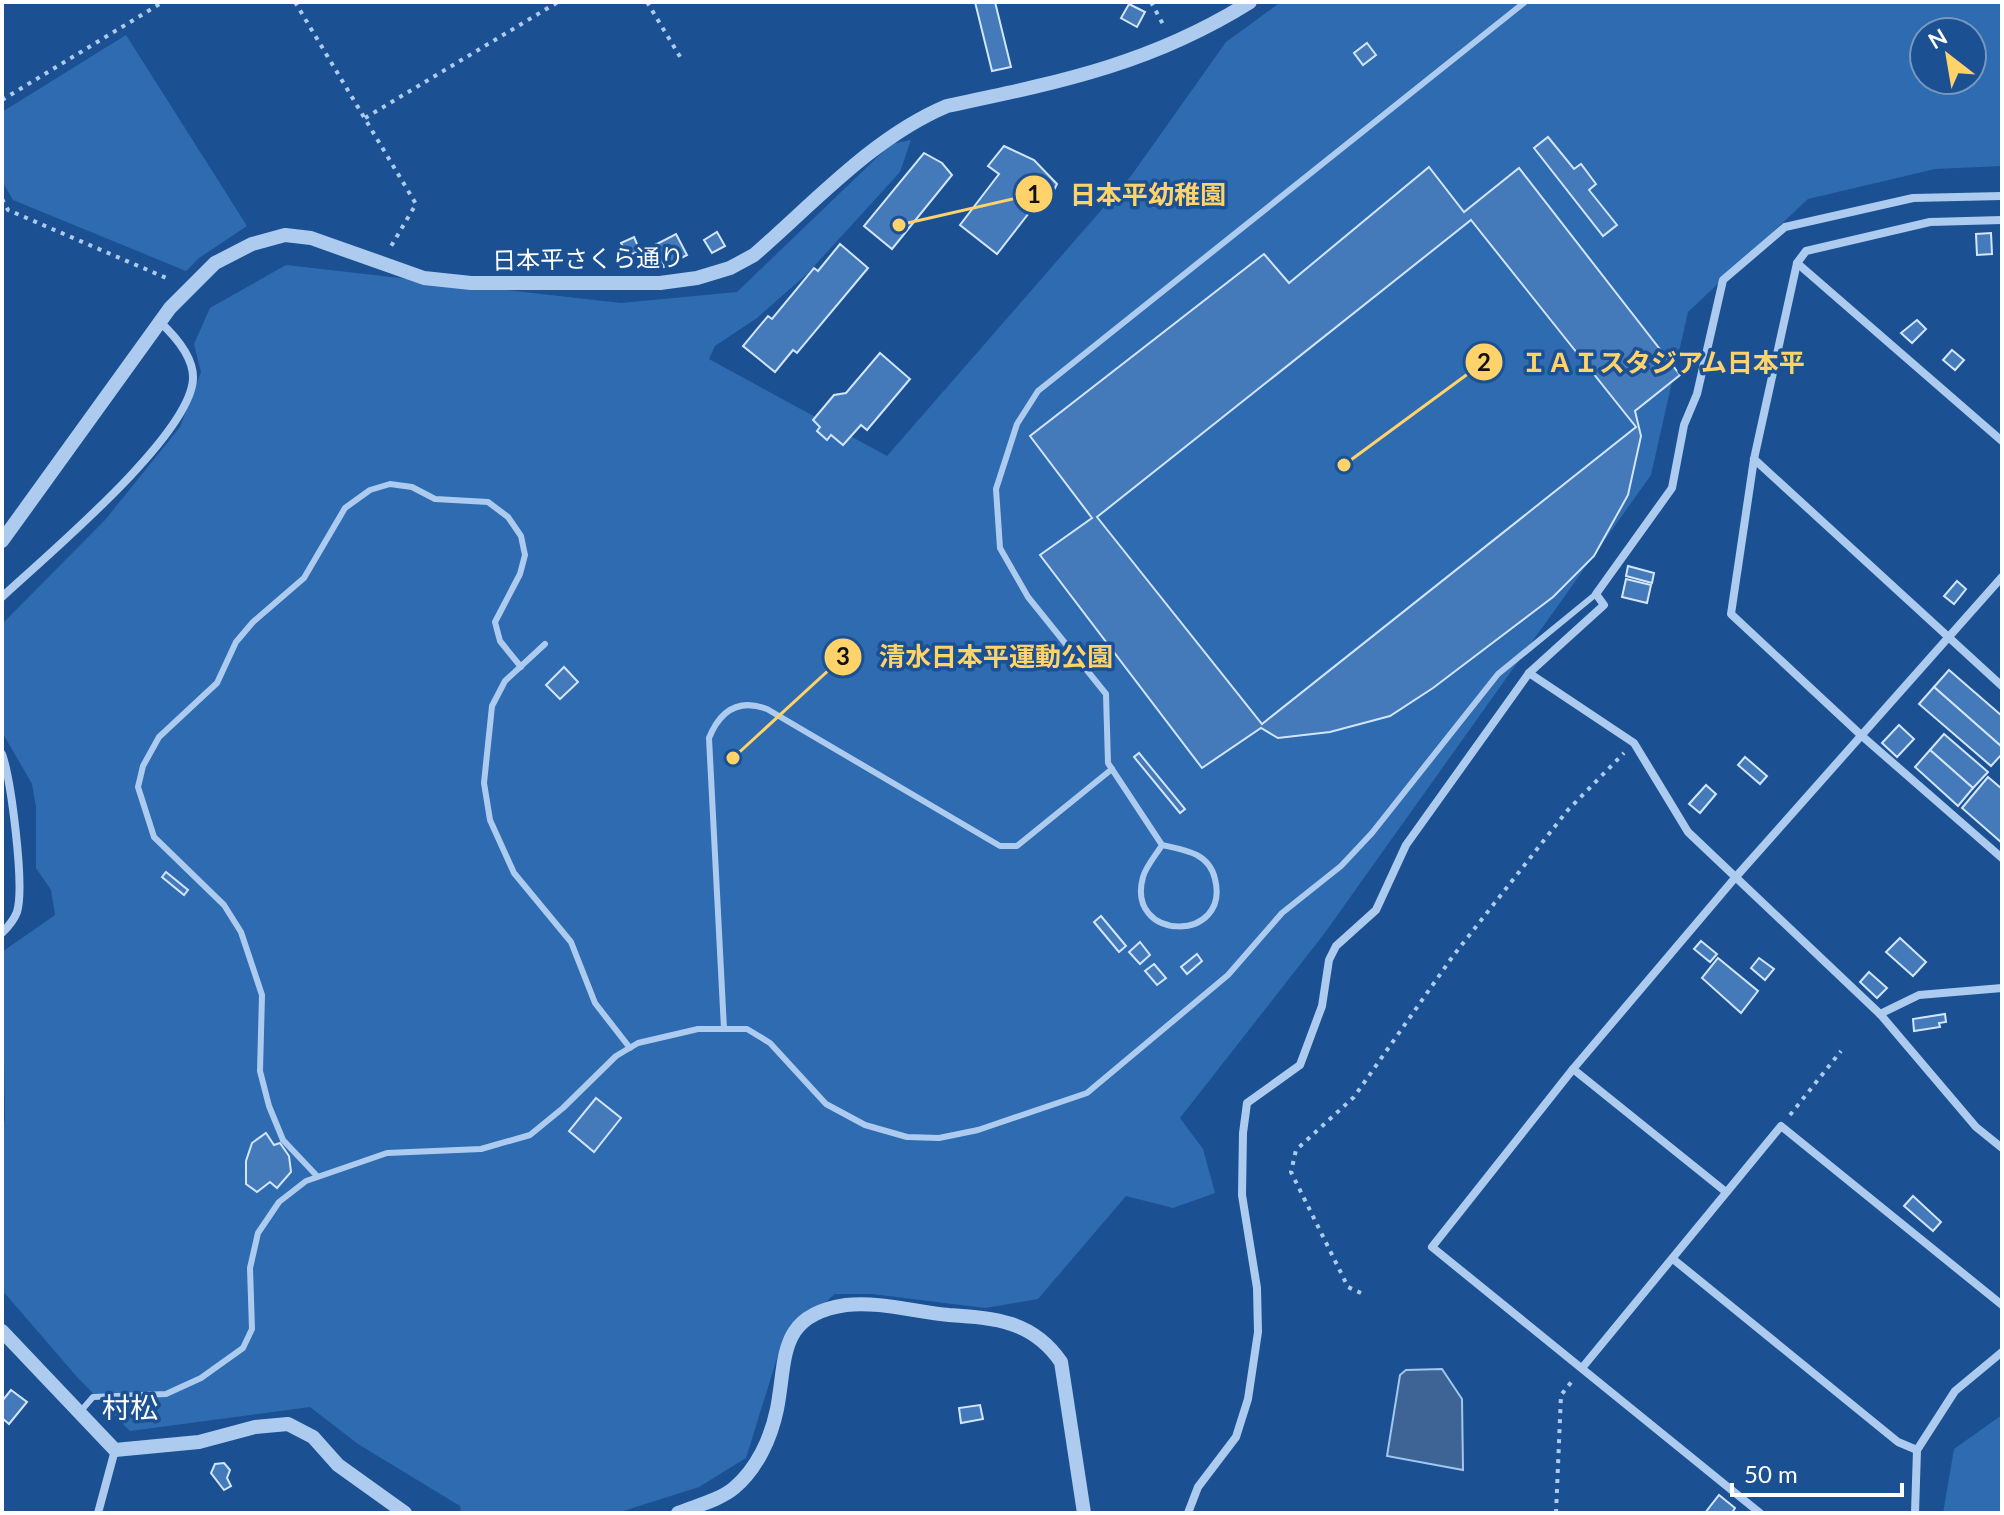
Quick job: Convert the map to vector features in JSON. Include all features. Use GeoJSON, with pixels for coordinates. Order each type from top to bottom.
{"type":"FeatureCollection","features":[{"type":"Feature","properties":{"kind":"street","name":"日本平さくら通り"},"geometry":{"type":"LineString","coordinates":[[2,541],[188,287],[215,263],[252,244],[285,235],[311,238],[424,278],[471,283],[660,283],[697,278],[754,255],[892,135],[919,118],[947,106],[1077,78],[1131,62],[1174,44],[1250,2]]}},
{"type":"Feature","properties":{"kind":"street"},"geometry":{"type":"LineString","coordinates":[[1188,1513],[1198,1487],[1236,1437],[1248,1399],[1258,1332],[1257,1288],[1242,1195],[1247,1103],[1300,1065],[1322,1006],[1329,960],[1336,946],[1376,910],[1406,845],[1529,673],[1604,605],[1596,594],[1630,541],[1672,488],[1684,425],[1697,394],[1723,280],[1785,227],[1913,198],[2002,196]]}},
{"type":"Feature","properties":{"kind":"street"},"geometry":{"type":"LineString","coordinates":[[2002,220],[1930,222],[1806,251],[1797,263],[1754,459],[1731,614],[1862,736],[2002,858]]}},
{"type":"Feature","properties":{"kind":"street"},"geometry":{"type":"LineString","coordinates":[[1797,263],[2002,441]]}},
{"type":"Feature","properties":{"kind":"street"},"geometry":{"type":"LineString","coordinates":[[2,597],[163,442],[184,406],[193,382],[192,367],[160,322]]}},
{"type":"Feature","properties":{"kind":"street"},"geometry":{"type":"LineString","coordinates":[[1754,459],[2002,686]]}},
{"type":"Feature","properties":{"kind":"street"},"geometry":{"type":"LineString","coordinates":[[1760,1513],[1432,1247],[1573,1069],[1734,879],[2002,577]]}},
{"type":"Feature","properties":{"kind":"street"},"geometry":{"type":"LineString","coordinates":[[1529,673],[1634,743],[1688,832],[1734,879],[1880,1014],[1976,1127],[2002,1148]]}},
{"type":"Feature","properties":{"kind":"street"},"geometry":{"type":"LineString","coordinates":[[2,754],[10,786],[19,894],[17,913],[2,933]]}},
{"type":"Feature","properties":{"kind":"street"},"geometry":{"type":"LineString","coordinates":[[1880,1014],[1919,995],[2002,988]]}},
{"type":"Feature","properties":{"kind":"street"},"geometry":{"type":"LineString","coordinates":[[1573,1069],[1726,1192]]}},
{"type":"Feature","properties":{"kind":"street"},"geometry":{"type":"LineString","coordinates":[[1582,1368],[1781,1126],[2002,1305]]}},
{"type":"Feature","properties":{"kind":"street"},"geometry":{"type":"LineString","coordinates":[[1673,1259],[1898,1442],[1917,1450]]}},
{"type":"Feature","properties":{"kind":"street"},"geometry":{"type":"LineString","coordinates":[[678,1513],[732,1490],[754,1467],[777,1409],[781,1367],[791,1335],[816,1313],[870,1304],[907,1312],[982,1317],[1028,1329],[1047,1342],[1061,1362],[1084,1513]]}},
{"type":"Feature","properties":{"kind":"street"},"geometry":{"type":"LineString","coordinates":[[2,1331],[115,1450]]}},
{"type":"Feature","properties":{"kind":"street"},"geometry":{"type":"LineString","coordinates":[[1915,1513],[1917,1450],[1955,1391],[2002,1352]]}},
{"type":"Feature","properties":{"kind":"street"},"geometry":{"type":"LineString","coordinates":[[115,1450],[184,1445],[255,1427],[288,1424],[313,1437],[338,1465],[405,1513]]}},
{"type":"Feature","properties":{"kind":"street"},"geometry":{"type":"LineString","coordinates":[[98,1513],[115,1450]]}},
{"type":"Feature","properties":{"kind":"lane"},"geometry":{"type":"LineString","coordinates":[[1162,845],[1143,875],[1140,893],[1147,912],[1163,925],[1183,929],[1201,921],[1213,906],[1217,888],[1212,868],[1194,851],[1162,845],[1108,763],[1106,694],[1028,597],[1000,548],[996,489],[1017,424],[1038,391],[1525,2]]}},
{"type":"Feature","properties":{"kind":"lane"},"geometry":{"type":"LineString","coordinates":[[317,1176],[283,1140],[269,1106],[260,1071],[262,995],[241,932],[224,905],[154,837],[138,787],[143,766],[159,737],[204,699],[217,683],[236,642],[253,622],[304,578],[345,508],[370,490],[390,484],[412,487],[435,499],[488,502],[508,517],[521,536],[525,555],[520,574],[495,622],[500,641],[521,667]]}},
{"type":"Feature","properties":{"kind":"lane"},"geometry":{"type":"LineString","coordinates":[[80,1412],[93,1397],[166,1394],[201,1378],[243,1348],[252,1329],[250,1268],[258,1233],[279,1202],[317,1176],[387,1153],[481,1149],[530,1135],[563,1108],[616,1056],[630,1048],[698,1029],[747,1029],[770,1043],[826,1104],[865,1125],[907,1137],[939,1138],[978,1130],[1087,1093],[1228,975],[1282,913],[1341,866],[1372,833],[1498,674],[1596,594]]}},
{"type":"Feature","properties":{"kind":"lane"},"geometry":{"type":"LineString","coordinates":[[545,644],[505,681],[492,706],[484,783],[490,820],[514,873],[571,942],[595,1003],[630,1048]]}},
{"type":"Feature","properties":{"kind":"lane"},"geometry":{"type":"LineString","coordinates":[[724,1029],[709,738],[716,719],[731,707],[753,703],[767,709],[1000,846],[1017,846],[1112,769]]}},
{"type":"Feature","properties":{"kind":"path"},"geometry":{"type":"LineString","coordinates":[[2,100],[163,2]]}},
{"type":"Feature","properties":{"kind":"path"},"geometry":{"type":"LineString","coordinates":[[295,2],[416,204],[381,264]]}},
{"type":"Feature","properties":{"kind":"path"},"geometry":{"type":"LineString","coordinates":[[365,118],[558,2]]}},
{"type":"Feature","properties":{"kind":"path"},"geometry":{"type":"LineString","coordinates":[[647,2],[682,60]]}},
{"type":"Feature","properties":{"kind":"path"},"geometry":{"type":"LineString","coordinates":[[1151,2],[1174,44]]}},
{"type":"Feature","properties":{"kind":"path"},"geometry":{"type":"LineString","coordinates":[[2,199],[8,210],[188,287]]}},
{"type":"Feature","properties":{"kind":"path"},"geometry":{"type":"LineString","coordinates":[[1361,1293],[1348,1287],[1291,1172],[1296,1150],[1354,1097],[1453,956],[1548,835],[1634,743]]}},
{"type":"Feature","properties":{"kind":"path"},"geometry":{"type":"LineString","coordinates":[[1781,1126],[1841,1051]]}},
{"type":"Feature","properties":{"kind":"path"},"geometry":{"type":"LineString","coordinates":[[1556,1513],[1561,1395],[1582,1368]]}},
{"type":"Feature","properties":{"kind":"shaded area"},"geometry":{"type":"Polygon","coordinates":[[[1281,2],[2002,2],[2002,166],[1935,169],[1808,199],[1688,312],[1675,369],[1680,375],[1672,382],[1651,475],[1324,934],[1180,1118],[1203,1149],[1215,1193],[1173,1208],[1126,1196],[1038,1299],[985,1308],[872,1294],[835,1294],[783,1339],[746,1458],[699,1487],[617,1513],[461,1513],[460,1506],[358,1444],[310,1407],[130,1431],[77,1377],[2,1290],[2,1124],[5,1121],[2,952],[55,915],[51,890],[36,868],[36,807],[32,784],[2,732],[2,624],[105,520],[180,427],[201,372],[194,344],[210,308],[286,265],[621,303],[737,292],[891,144],[911,140],[900,172],[807,274],[757,318],[715,346],[709,359],[887,456],[1131,176],[1226,42],[1281,2]]]}},
{"type":"Feature","properties":{"kind":"shaded area"},"geometry":{"type":"Polygon","coordinates":[[[126,35],[247,226],[199,258],[186,271],[13,200],[2,181],[2,112],[126,35]]]}},
{"type":"Feature","properties":{"kind":"shaded area"},"geometry":{"type":"Polygon","coordinates":[[[1442,1369],[1462,1399],[1463,1470],[1387,1456],[1400,1375],[1406,1370],[1442,1369]]]}},
{"type":"Feature","properties":{"kind":"shaded area"},"geometry":{"type":"Polygon","coordinates":[[[2002,1415],[2002,1513],[1943,1513],[1954,1449],[2002,1415]]]}},
{"type":"Feature","properties":{"kind":"building"},"geometry":{"type":"Polygon","coordinates":[[[975,2],[995,2],[1011,67],[992,71],[975,2]]]}},
{"type":"Feature","properties":{"kind":"building"},"geometry":{"type":"Polygon","coordinates":[[[1129,4],[1145,12],[1137,27],[1121,18],[1129,4]]]}},
{"type":"Feature","properties":{"kind":"building"},"geometry":{"type":"Polygon","coordinates":[[[1367,43],[1376,55],[1363,65],[1354,53],[1367,43]]]}},
{"type":"Feature","properties":{"kind":"building"},"geometry":{"type":"Polygon","coordinates":[[[1548,137],[1574,169],[1581,164],[1596,184],[1589,190],[1617,225],[1603,236],[1534,148],[1548,137]]]}},
{"type":"Feature","properties":{"kind":"building"},"geometry":{"type":"Polygon","coordinates":[[[1004,146],[1034,160],[1057,184],[1049,200],[1046,197],[1039,206],[1036,204],[997,254],[960,225],[999,174],[988,166],[1004,146]]]}},
{"type":"Feature","properties":{"kind":"building"},"geometry":{"type":"Polygon","coordinates":[[[924,153],[942,163],[952,175],[892,249],[864,226],[924,153]]]}},
{"type":"Feature","properties":{"kind":"building"},"geometry":{"type":"Polygon","coordinates":[[[1429,167],[1464,212],[1519,168],[1680,375],[1635,411],[1641,436],[1628,495],[1594,556],[1553,597],[1433,688],[1390,716],[1330,732],[1278,738],[1261,728],[1202,768],[1040,555],[1092,518],[1030,436],[1264,254],[1289,283],[1429,167]],[[1471,220],[1097,517],[1262,724],[1636,427],[1471,220]]]}},
{"type":"Feature","properties":{"kind":"building"},"geometry":{"type":"Polygon","coordinates":[[[717,232],[725,246],[712,253],[704,240],[717,232]]]}},
{"type":"Feature","properties":{"kind":"building"},"geometry":{"type":"Polygon","coordinates":[[[1991,233],[1992,254],[1977,255],[1976,234],[1991,233]]]}},
{"type":"Feature","properties":{"kind":"building"},"geometry":{"type":"Polygon","coordinates":[[[676,234],[687,255],[664,267],[653,246],[676,234]]]}},
{"type":"Feature","properties":{"kind":"building"},"geometry":{"type":"Polygon","coordinates":[[[634,237],[640,251],[627,256],[621,243],[634,237]]]}},
{"type":"Feature","properties":{"kind":"building"},"geometry":{"type":"Polygon","coordinates":[[[840,244],[868,268],[797,353],[793,350],[775,372],[743,346],[768,316],[772,319],[814,268],[818,271],[840,244]]]}},
{"type":"Feature","properties":{"kind":"building"},"geometry":{"type":"Polygon","coordinates":[[[1917,320],[1926,329],[1912,343],[1901,333],[1917,320]]]}},
{"type":"Feature","properties":{"kind":"building"},"geometry":{"type":"Polygon","coordinates":[[[1952,350],[1964,360],[1955,370],[1943,360],[1952,350]]]}},
{"type":"Feature","properties":{"kind":"building"},"geometry":{"type":"Polygon","coordinates":[[[880,353],[910,379],[867,430],[861,425],[843,445],[831,435],[827,440],[817,431],[820,427],[813,420],[834,395],[846,393],[880,353]]]}},
{"type":"Feature","properties":{"kind":"building"},"geometry":{"type":"Polygon","coordinates":[[[1628,566],[1654,573],[1652,583],[1626,576],[1628,566]]]}},
{"type":"Feature","properties":{"kind":"building"},"geometry":{"type":"Polygon","coordinates":[[[1626,579],[1651,585],[1647,603],[1622,597],[1626,579]]]}},
{"type":"Feature","properties":{"kind":"building"},"geometry":{"type":"Polygon","coordinates":[[[1957,581],[1966,589],[1954,604],[1944,596],[1957,581]]]}},
{"type":"Feature","properties":{"kind":"building"},"geometry":{"type":"Polygon","coordinates":[[[564,667],[578,682],[560,699],[546,685],[564,667]]]}},
{"type":"Feature","properties":{"kind":"building"},"geometry":{"type":"Polygon","coordinates":[[[1949,670],[2002,716],[2002,747],[1934,687],[1949,670]]]}},
{"type":"Feature","properties":{"kind":"building"},"geometry":{"type":"Polygon","coordinates":[[[1934,687],[2002,747],[2002,754],[1991,766],[1919,704],[1934,687]]]}},
{"type":"Feature","properties":{"kind":"building"},"geometry":{"type":"Polygon","coordinates":[[[1899,725],[1914,739],[1897,757],[1882,743],[1899,725]]]}},
{"type":"Feature","properties":{"kind":"building"},"geometry":{"type":"Polygon","coordinates":[[[1944,734],[1988,772],[1973,788],[1930,750],[1944,734]]]}},
{"type":"Feature","properties":{"kind":"building"},"geometry":{"type":"Polygon","coordinates":[[[1930,750],[1973,788],[1958,806],[1915,767],[1930,750]]]}},
{"type":"Feature","properties":{"kind":"building"},"geometry":{"type":"Polygon","coordinates":[[[1139,753],[1185,809],[1180,813],[1134,757],[1139,753]]]}},
{"type":"Feature","properties":{"kind":"building"},"geometry":{"type":"Polygon","coordinates":[[[1745,757],[1767,776],[1760,784],[1738,765],[1745,757]]]}},
{"type":"Feature","properties":{"kind":"building"},"geometry":{"type":"Polygon","coordinates":[[[1988,777],[2002,789],[2002,843],[1962,808],[1988,777]]]}},
{"type":"Feature","properties":{"kind":"building"},"geometry":{"type":"Polygon","coordinates":[[[1706,785],[1716,794],[1700,813],[1689,804],[1706,785]]]}},
{"type":"Feature","properties":{"kind":"building"},"geometry":{"type":"Polygon","coordinates":[[[166,872],[188,890],[184,895],[162,877],[166,872]]]}},
{"type":"Feature","properties":{"kind":"building"},"geometry":{"type":"Polygon","coordinates":[[[1101,916],[1126,946],[1119,952],[1094,922],[1101,916]]]}},
{"type":"Feature","properties":{"kind":"building"},"geometry":{"type":"Polygon","coordinates":[[[1900,938],[1926,962],[1913,976],[1886,952],[1900,938]]]}},
{"type":"Feature","properties":{"kind":"building"},"geometry":{"type":"Polygon","coordinates":[[[1701,941],[1717,954],[1710,962],[1694,949],[1701,941]]]}},
{"type":"Feature","properties":{"kind":"building"},"geometry":{"type":"Polygon","coordinates":[[[1140,942],[1150,955],[1140,964],[1129,952],[1140,942]]]}},
{"type":"Feature","properties":{"kind":"building"},"geometry":{"type":"Polygon","coordinates":[[[1197,954],[1202,961],[1187,974],[1181,967],[1197,954]]]}},
{"type":"Feature","properties":{"kind":"building"},"geometry":{"type":"Polygon","coordinates":[[[1718,958],[1758,991],[1741,1013],[1702,978],[1718,958]]]}},
{"type":"Feature","properties":{"kind":"building"},"geometry":{"type":"Polygon","coordinates":[[[1759,958],[1774,969],[1765,980],[1751,968],[1759,958]]]}},
{"type":"Feature","properties":{"kind":"building"},"geometry":{"type":"Polygon","coordinates":[[[1154,964],[1166,978],[1157,985],[1145,971],[1154,964]]]}},
{"type":"Feature","properties":{"kind":"building"},"geometry":{"type":"Polygon","coordinates":[[[1869,972],[1887,988],[1877,998],[1860,982],[1869,972]]]}},
{"type":"Feature","properties":{"kind":"building"},"geometry":{"type":"Polygon","coordinates":[[[1945,1014],[1946,1022],[1939,1023],[1940,1027],[1914,1031],[1913,1019],[1945,1014]]]}},
{"type":"Feature","properties":{"kind":"building"},"geometry":{"type":"Polygon","coordinates":[[[596,1098],[621,1118],[594,1152],[569,1131],[596,1098]]]}},
{"type":"Feature","properties":{"kind":"building"},"geometry":{"type":"Polygon","coordinates":[[[266,1133],[274,1145],[280,1143],[289,1156],[291,1172],[277,1188],[270,1182],[257,1192],[246,1184],[246,1161],[252,1143],[266,1133]]]}},
{"type":"Feature","properties":{"kind":"building"},"geometry":{"type":"Polygon","coordinates":[[[1913,1196],[1941,1222],[1933,1231],[1904,1206],[1913,1196]]]}},
{"type":"Feature","properties":{"kind":"building"},"geometry":{"type":"Polygon","coordinates":[[[11,1390],[27,1402],[9,1424],[2,1418],[2,1401],[11,1390]]]}},
{"type":"Feature","properties":{"kind":"building"},"geometry":{"type":"Polygon","coordinates":[[[980,1405],[983,1419],[961,1423],[959,1408],[980,1405]]]}},
{"type":"Feature","properties":{"kind":"building"},"geometry":{"type":"Polygon","coordinates":[[[224,1463],[230,1470],[227,1478],[231,1486],[224,1490],[211,1473],[215,1464],[224,1463]]]}},
{"type":"Feature","properties":{"kind":"building"},"geometry":{"type":"Polygon","coordinates":[[[1719,1495],[1735,1508],[1732,1513],[1705,1513],[1719,1495]]]}},
{"type":"Feature","properties":{"kind":"place","name":"日本平幼稚園"},"geometry":{"type":"Point","coordinates":[899,225]}},
{"type":"Feature","properties":{"kind":"place","name":"ＩＡＩスタジアム日本平"},"geometry":{"type":"Point","coordinates":[1344,465]}},
{"type":"Feature","properties":{"kind":"place","name":"清水日本平運動公園"},"geometry":{"type":"Point","coordinates":[733,758]}},
{"type":"Feature","properties":{"kind":"district","name":"村松"},"geometry":{"type":"Point","coordinates":[130,1407]}}]}
